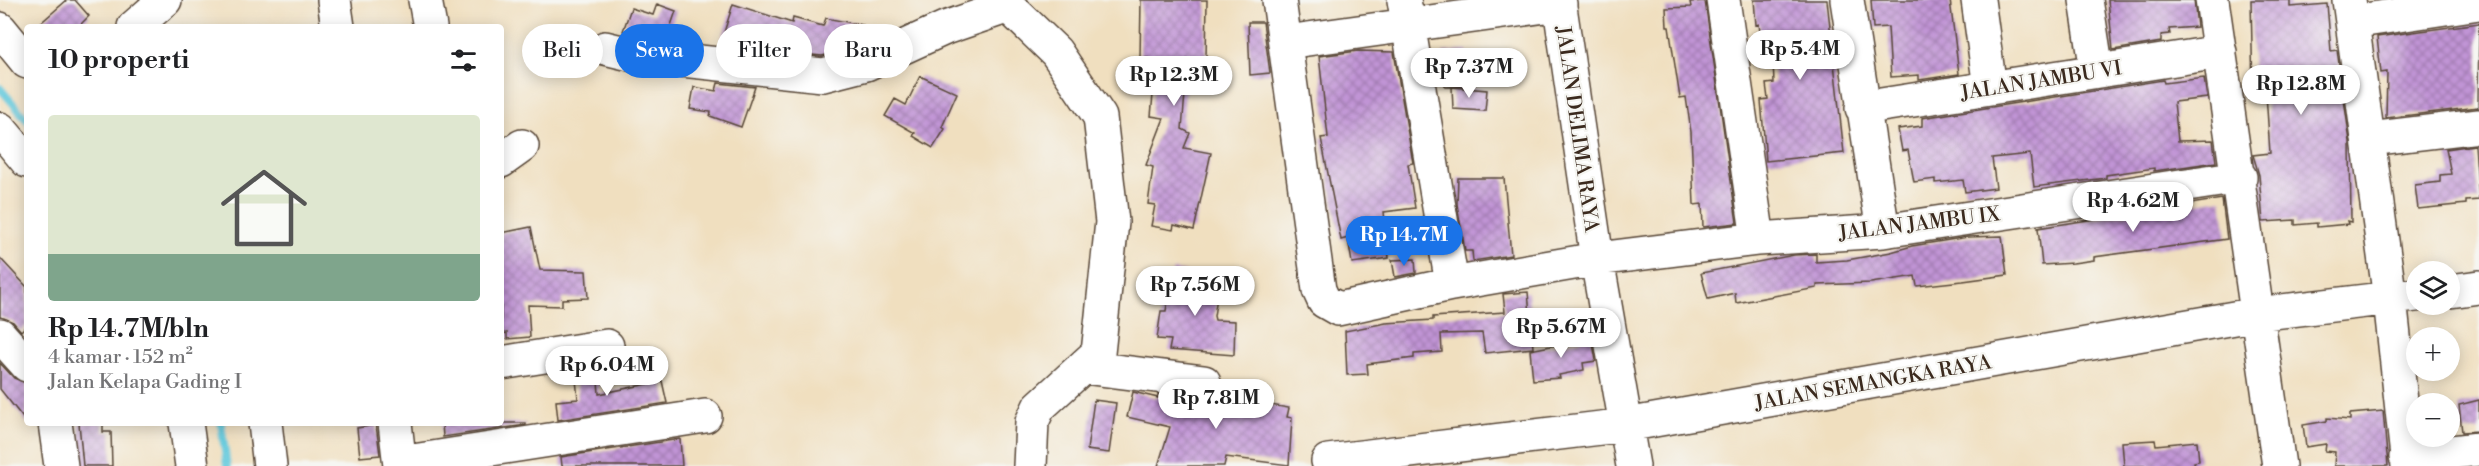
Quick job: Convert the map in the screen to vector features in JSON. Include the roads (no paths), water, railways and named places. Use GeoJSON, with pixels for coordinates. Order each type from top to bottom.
{"type":"FeatureCollection","features":[{"type":"Feature","properties":{"kind":"street"},"geometry":{"type":"LineString","coordinates":[[334,0],[338,24]]}},
{"type":"Feature","properties":{"kind":"street"},"geometry":{"type":"LineString","coordinates":[[425,0],[429,24]]}},
{"type":"Feature","properties":{"kind":"street"},"geometry":{"type":"LineString","coordinates":[[1279,0],[1286,42],[1406,12],[1559,2]]}},
{"type":"Feature","properties":{"kind":"street"},"geometry":{"type":"LineString","coordinates":[[1723,0],[1758,239]]}},
{"type":"Feature","properties":{"kind":"street"},"geometry":{"type":"LineString","coordinates":[[1847,0],[1862,108],[1883,231]]}},
{"type":"Feature","properties":{"kind":"street"},"geometry":{"type":"LineString","coordinates":[[1978,0],[1990,88]]}},
{"type":"Feature","properties":{"kind":"street"},"geometry":{"type":"LineString","coordinates":[[2086,0],[2097,71]]}},
{"type":"Feature","properties":{"kind":"street"},"geometry":{"type":"LineString","coordinates":[[2212,0],[2240,177],[2279,466]]}},
{"type":"Feature","properties":{"kind":"street","name":"JALAN DELIMA RAYA"},"geometry":{"type":"LineString","coordinates":[[1559,2],[1597,259],[1633,466]]}},
{"type":"Feature","properties":{"kind":"street"},"geometry":{"type":"LineString","coordinates":[[605,48],[634,55],[823,75],[866,64],[1005,3],[1056,52],[1100,117],[1112,222],[1098,353],[1039,407],[1032,422],[1030,466]]}},
{"type":"Feature","properties":{"kind":"street"},"geometry":{"type":"LineString","coordinates":[[2479,3],[2350,11],[2369,140],[2403,297],[2407,461],[2479,449]]}},
{"type":"Feature","properties":{"kind":"street"},"geometry":{"type":"LineString","coordinates":[[1406,12],[1452,284]]}},
{"type":"Feature","properties":{"kind":"street"},"geometry":{"type":"LineString","coordinates":[[0,29],[24,58]]}},
{"type":"Feature","properties":{"kind":"street","name":"JALAN JAMBU IX"},"geometry":{"type":"LineString","coordinates":[[1286,42],[1319,290],[1324,301],[1338,309],[1452,284],[1597,259],[1758,239],[1883,231],[2240,177]]}},
{"type":"Feature","properties":{"kind":"street","name":"JALAN JAMBU VI"},"geometry":{"type":"LineString","coordinates":[[1862,108],[2220,52]]}},
{"type":"Feature","properties":{"kind":"street"},"geometry":{"type":"LineString","coordinates":[[2369,140],[2479,126]]}},
{"type":"Feature","properties":{"kind":"street"},"geometry":{"type":"LineString","coordinates":[[2,135],[24,158]]}},
{"type":"Feature","properties":{"kind":"street"},"geometry":{"type":"LineString","coordinates":[[2460,290],[2479,287]]}},
{"type":"Feature","properties":{"kind":"street","name":"JALAN SEMANGKA RAYA"},"geometry":{"type":"LineString","coordinates":[[1328,461],[1626,425],[2257,314],[2403,297]]}},
{"type":"Feature","properties":{"kind":"street"},"geometry":{"type":"LineString","coordinates":[[0,335],[24,362]]}},
{"type":"Feature","properties":{"kind":"street"},"geometry":{"type":"LineString","coordinates":[[504,363],[607,346]]}},
{"type":"Feature","properties":{"kind":"street"},"geometry":{"type":"LineString","coordinates":[[1083,367],[1204,382]]}},
{"type":"Feature","properties":{"kind":"street"},"geometry":{"type":"LineString","coordinates":[[395,426],[400,465],[705,416]]}},
{"type":"Feature","properties":{"kind":"street"},"geometry":{"type":"LineString","coordinates":[[55,426],[61,466]]}},
{"type":"Feature","properties":{"kind":"street"},"geometry":{"type":"LineString","coordinates":[[186,426],[192,466]]}},
{"type":"Feature","properties":{"kind":"street"},"geometry":{"type":"LineString","coordinates":[[265,426],[270,466]]}},
{"type":"Feature","properties":{"kind":"waterway"},"geometry":{"type":"LineString","coordinates":[[0,88],[24,116]]}},
{"type":"Feature","properties":{"kind":"waterway"},"geometry":{"type":"LineString","coordinates":[[221,426],[227,466]]}}]}
